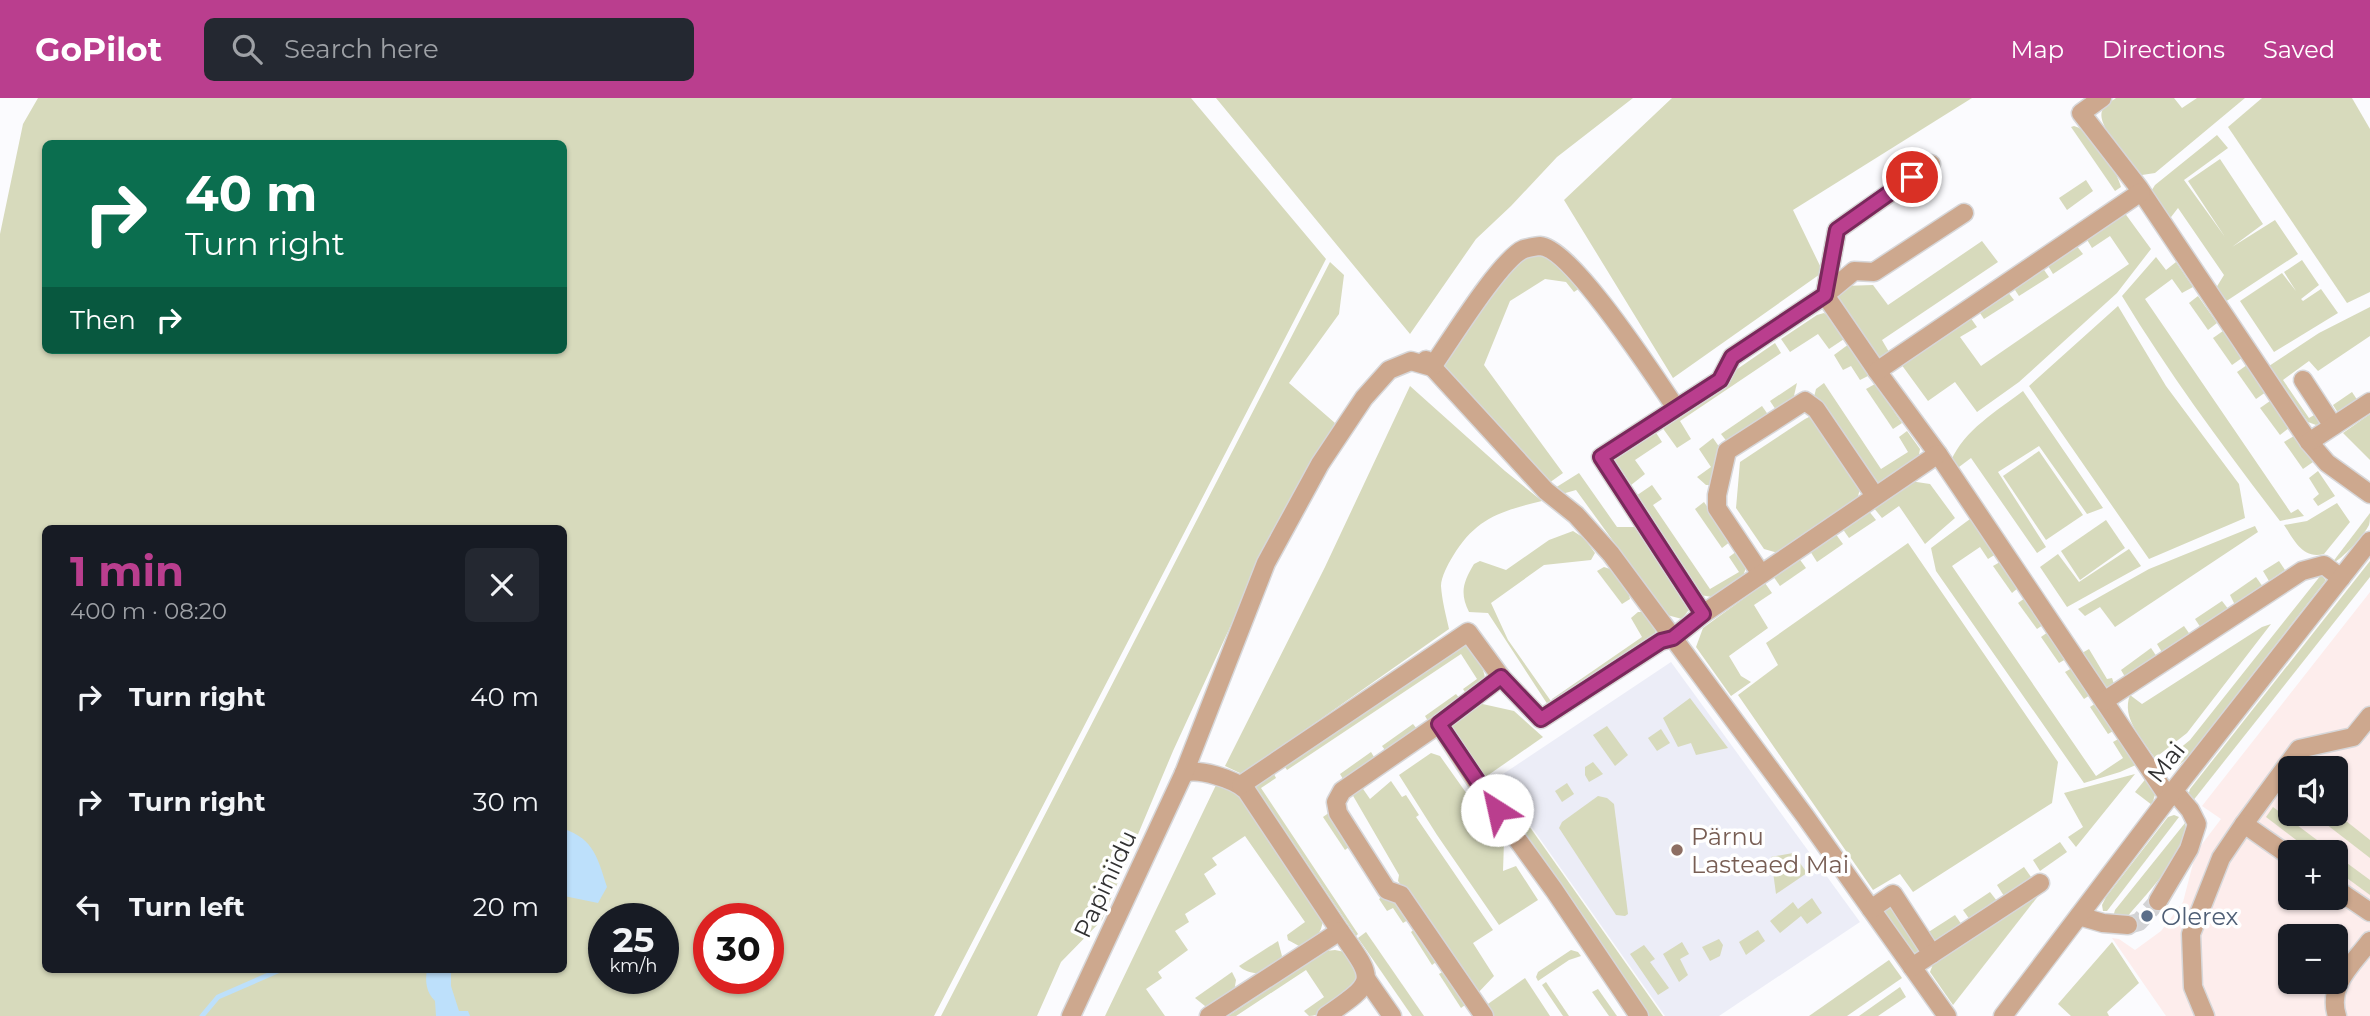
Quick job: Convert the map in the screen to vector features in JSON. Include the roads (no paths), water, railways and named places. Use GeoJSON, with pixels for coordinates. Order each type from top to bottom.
{"type":"FeatureCollection","features":[{"type":"Feature","properties":{"kind":"street"},"geometry":{"type":"LineString","coordinates":[[2102,98],[2081,113],[2141,192],[2309,442],[2327,463],[2370,494]]}},
{"type":"Feature","properties":{"kind":"street"},"geometry":{"type":"LineString","coordinates":[[1931,164],[1837,230],[1825,295],[1938,454],[2104,701],[2171,795],[2190,810],[2197,824],[2189,849],[2158,901]]}},
{"type":"Feature","properties":{"kind":"street"},"geometry":{"type":"LineString","coordinates":[[1877,371],[2141,192]]}},
{"type":"Feature","properties":{"kind":"street"},"geometry":{"type":"LineString","coordinates":[[1703,614],[1601,457],[1720,380],[1732,357],[1825,295],[1854,271],[1874,272],[1964,213]]}},
{"type":"Feature","properties":{"kind":"street"},"geometry":{"type":"LineString","coordinates":[[1432,367],[1504,265],[1522,250],[1540,246],[1554,252],[1605,304],[1676,408]]}},
{"type":"Feature","properties":{"kind":"street"},"geometry":{"type":"LineString","coordinates":[[1417,351],[1546,491],[1576,515],[1611,554],[1947,1016]]}},
{"type":"Feature","properties":{"kind":"street","name":"Papiniidu"},"geometry":{"type":"LineString","coordinates":[[1071,1016],[1184,774],[1266,563],[1320,464],[1364,398],[1389,370],[1412,361],[1432,367]]}},
{"type":"Feature","properties":{"kind":"street"},"geometry":{"type":"LineString","coordinates":[[2302,380],[2333,426]]}},
{"type":"Feature","properties":{"kind":"street"},"geometry":{"type":"LineString","coordinates":[[1761,574],[1717,508],[1717,495],[1727,451],[1747,437],[1805,401],[1816,409],[1875,496]]}},
{"type":"Feature","properties":{"kind":"street"},"geometry":{"type":"LineString","coordinates":[[2309,442],[2370,402]]}},
{"type":"Feature","properties":{"kind":"street"},"geometry":{"type":"LineString","coordinates":[[1241,785],[1468,632],[1501,677],[1541,719],[1661,641],[1673,638],[1703,614],[1938,454]]}},
{"type":"Feature","properties":{"kind":"street","name":"Mai"},"geometry":{"type":"LineString","coordinates":[[2003,1016],[2171,795],[2370,541]]}},
{"type":"Feature","properties":{"kind":"street"},"geometry":{"type":"LineString","coordinates":[[2104,701],[2302,571],[2324,565],[2341,578]]}},
{"type":"Feature","properties":{"kind":"street"},"geometry":{"type":"LineString","coordinates":[[2117,671],[2121,689]]}},
{"type":"Feature","properties":{"kind":"street"},"geometry":{"type":"LineString","coordinates":[[1484,1016],[1401,895],[1386,888],[1338,813],[1336,802],[1342,791],[1501,677]]}},
{"type":"Feature","properties":{"kind":"street"},"geometry":{"type":"LineString","coordinates":[[2205,1016],[2193,987],[2191,934],[2221,858],[2299,749],[2353,737],[2370,716]]}},
{"type":"Feature","properties":{"kind":"street"},"geometry":{"type":"LineString","coordinates":[[1439,724],[1639,1016]]}},
{"type":"Feature","properties":{"kind":"street"},"geometry":{"type":"LineString","coordinates":[[1184,774],[1201,771],[1241,785],[1363,963],[1367,980],[1361,990],[1326,1016]]}},
{"type":"Feature","properties":{"kind":"street"},"geometry":{"type":"LineString","coordinates":[[2244,824],[2278,848]]}},
{"type":"Feature","properties":{"kind":"street"},"geometry":{"type":"LineString","coordinates":[[1912,967],[2040,883]]}},
{"type":"Feature","properties":{"kind":"street"},"geometry":{"type":"LineString","coordinates":[[1871,909],[1893,894],[1932,954]]}},
{"type":"Feature","properties":{"kind":"street"},"geometry":{"type":"LineString","coordinates":[[2348,896],[2370,912]]}},
{"type":"Feature","properties":{"kind":"street"},"geometry":{"type":"LineString","coordinates":[[2079,916],[2103,923],[2128,925]]}},
{"type":"Feature","properties":{"kind":"street"},"geometry":{"type":"LineString","coordinates":[[1209,1016],[1340,932]]}},
{"type":"Feature","properties":{"kind":"street"},"geometry":{"type":"LineString","coordinates":[[2337,1016],[2334,990],[2370,941]]}},
{"type":"Feature","properties":{"kind":"street"},"geometry":{"type":"LineString","coordinates":[[1367,980],[1392,1016]]}},
{"type":"Feature","properties":{"kind":"water"},"geometry":{"type":"Polygon","coordinates":[[[567,830],[582,838],[593,851],[607,887],[598,903],[567,897],[567,830]]]}},
{"type":"Feature","properties":{"kind":"water"},"geometry":{"type":"Polygon","coordinates":[[[427,973],[451,973],[451,986],[459,1011],[468,1011],[470,1016],[436,1016],[435,1001],[430,994],[427,973]]]}},
{"type":"Feature","properties":{"kind":"waterway"},"geometry":{"type":"LineString","coordinates":[[202,1016],[218,997],[273,973]]}},
{"type":"Feature","properties":{"kind":"tunnel"},"geometry":{"type":"LineString","coordinates":[[2128,925],[2139,922],[2158,901]]}},
{"type":"Feature","properties":{"kind":"place","name":"Pärnu Lasteaed Mai"},"geometry":{"type":"Point","coordinates":[1677,850]}},
{"type":"Feature","properties":{"kind":"place","name":"Olerex"},"geometry":{"type":"Point","coordinates":[2147,916]}}]}
